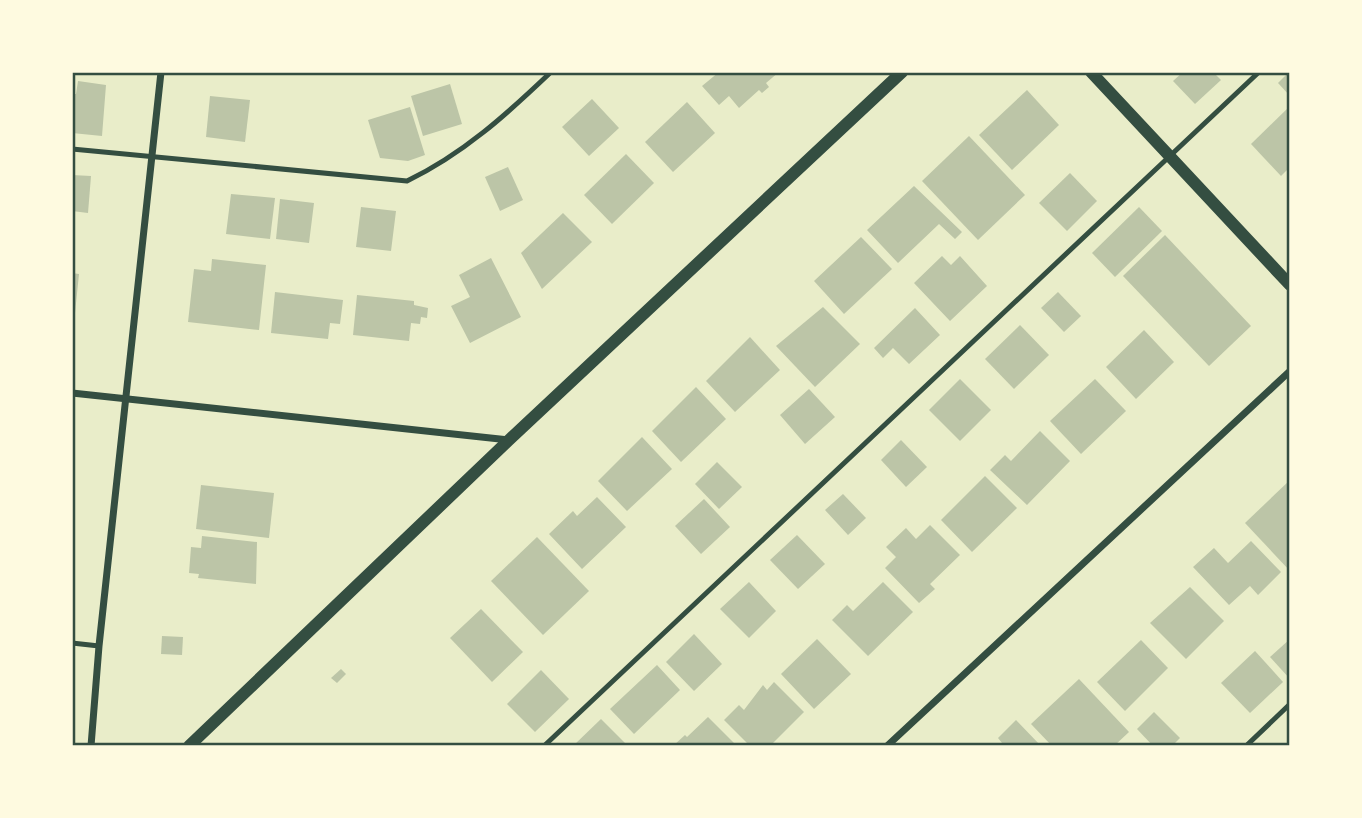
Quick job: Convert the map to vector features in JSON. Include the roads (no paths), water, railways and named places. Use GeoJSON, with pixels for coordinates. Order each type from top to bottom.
{"type":"FeatureCollection","features":[{"type":"Feature","properties":{"kind":"street"},"geometry":{"type":"LineString","coordinates":[[92,746],[99,646],[161,72]]}},
{"type":"Feature","properties":{"kind":"street"},"geometry":{"type":"LineString","coordinates":[[189,746],[509,440],[902,72]]}},
{"type":"Feature","properties":{"kind":"street"},"geometry":{"type":"LineString","coordinates":[[1091,72],[1290,285]]}},
{"type":"Feature","properties":{"kind":"street"},"geometry":{"type":"LineString","coordinates":[[887,746],[1290,371]]}},
{"type":"Feature","properties":{"kind":"street"},"geometry":{"type":"LineString","coordinates":[[72,393],[509,440]]}},
{"type":"Feature","properties":{"kind":"lane"},"geometry":{"type":"LineString","coordinates":[[72,149],[407,181],[453,156],[502,118],[551,72]]}},
{"type":"Feature","properties":{"kind":"lane"},"geometry":{"type":"LineString","coordinates":[[544,746],[1259,72]]}},
{"type":"Feature","properties":{"kind":"lane"},"geometry":{"type":"LineString","coordinates":[[72,643],[99,646]]}},
{"type":"Feature","properties":{"kind":"lane"},"geometry":{"type":"LineString","coordinates":[[1246,746],[1290,704]]}}]}
